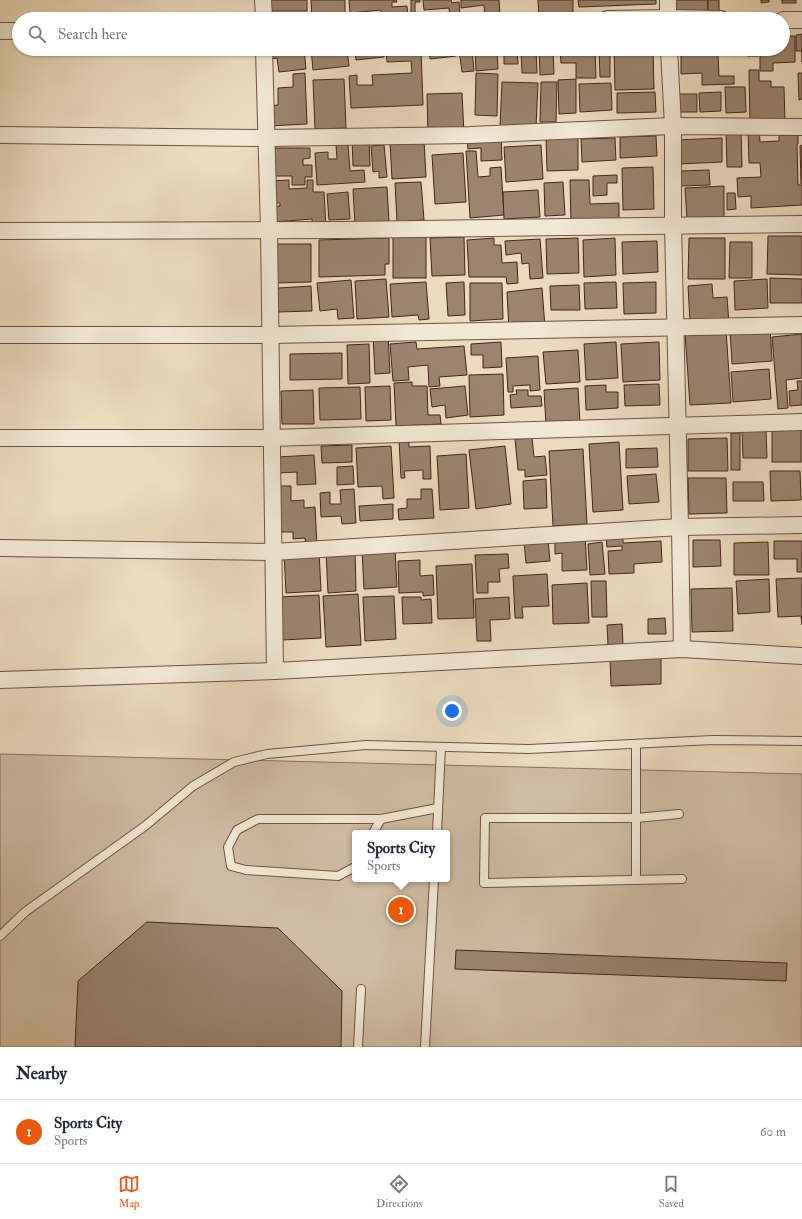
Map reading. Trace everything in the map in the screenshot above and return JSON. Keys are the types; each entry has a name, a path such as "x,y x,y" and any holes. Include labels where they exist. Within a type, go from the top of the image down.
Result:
{"street":[{"path":"263,0 264,12"},
{"path":"668,0 668,12"},
{"path":"790,20 802,20"},
{"path":"0,31 12,31"},
{"path":"264,56 269,231 275,671"},
{"path":"670,56 673,126 673,225 682,650"},
{"path":"0,135 266,138 471,135 673,126 802,127"},
{"path":"0,231 269,231 802,224"},
{"path":"0,335 270,335 802,325"},
{"path":"0,438 271,438 802,422"},
{"path":"0,548 273,552 680,526 802,526"},
{"path":"0,680 275,671 682,650 802,656"}],"lane":[{"path":"0,936 25,912 145,826 193,786 234,762 267,754 366,745 529,749 713,740 802,740"},
{"path":"636,744 636,880"},
{"path":"437,830 441,747"},
{"path":"352,869 338,876 246,870 231,866 228,847 237,830 258,819 381,819 438,808"},
{"path":"679,814 636,818 485,818 484,882 682,879"},
{"path":"376,830 381,819"},
{"path":"425,1047 434,882"},
{"path":"358,1047 361,989"}],"shaded area":[{"path":"0,754 802,774 802,1047 0,1047"}],"building":[{"path":"269,0 307,0 307,11 269,11"},
{"path":"311,0 345,0 345,12 312,12"},
{"path":"349,0 396,0 397,2 392,2 392,7 407,6 408,12 381,12 381,10 350,12"},
{"path":"411,0 420,0 420,2 415,2 415,12 411,12"},
{"path":"423,0 451,0 452,3 459,2 460,12 449,12 449,8 424,10"},
{"path":"461,0 499,0 500,12 485,12 484,5 461,8"},
{"path":"538,0 573,0 573,12 539,12"},
{"path":"578,0 656,0 656,4 579,7"},
{"path":"676,0 708,0 708,12 676,12"},
{"path":"708,0 719,0 719,12 708,12"},
{"path":"761,0 769,0 769,2 761,3"},
{"path":"782,0 796,0 796,3 782,3"},
{"path":"802,34 802,51 796,51 796,35"},
{"path":"790,36 795,36 795,62 773,63 773,71 760,71 760,56 790,56"},
{"path":"270,56 305,56 306,69 279,72 277,58 270,59"},
{"path":"312,56 348,56 349,66 313,70"},
{"path":"356,56 384,56 384,57 356,60"},
{"path":"387,56 421,56 423,105 351,108 349,76 357,75 357,85 373,85 372,75 412,73 411,61 387,62"},
{"path":"430,56 456,56 430,59"},
{"path":"460,56 473,56 474,71 462,72"},
{"path":"475,56 497,56 498,69 476,71"},
{"path":"504,56 517,56 518,64 504,64"},
{"path":"521,56 536,56 537,73 522,73"},
{"path":"539,56 553,56 554,74 540,75"},
{"path":"560,56 595,56 596,78 576,78 576,63 561,63"},
{"path":"599,56 610,56 610,77 600,77"},
{"path":"614,56 653,56 654,89 615,90"},
{"path":"681,56 718,56 719,76 734,76 734,84 702,85 702,73 681,74"},
{"path":"749,70 759,70 759,81 771,81 771,87 784,87 785,122 750,123"},
{"path":"305,73 307,124 268,126 267,106 278,105 278,88 293,87 293,74"},
{"path":"476,73 498,74 497,116 475,115"},
{"path":"798,73 802,73 802,99 799,100"},
{"path":"344,79 346,128 315,129 313,80"},
{"path":"576,79 576,113 559,114 558,80"},
{"path":"502,82 538,83 536,127 500,126"},
{"path":"541,82 557,82 556,122 540,122"},
{"path":"611,83 612,110 580,112 579,84"},
{"path":"725,87 745,87 746,112 726,113"},
{"path":"655,92 656,112 617,113 617,93"},
{"path":"721,92 721,111 700,112 699,93"},
{"path":"462,93 464,134 428,136 427,94"},
{"path":"679,94 697,94 697,112 680,112"},
{"path":"748,128 759,128 760,142 779,141 779,135 798,135 798,185 802,185 802,205 751,208 751,196 738,197 737,178 761,177 760,163 749,163"},
{"path":"741,131 742,167 727,167 726,132"},
{"path":"501,135 502,160 481,161 481,148 468,149 467,137"},
{"path":"656,136 657,156 620,158 620,137"},
{"path":"578,137 578,170 547,171 546,138"},
{"path":"369,138 370,166 353,166 352,139"},
{"path":"615,138 616,160 582,162 581,139"},
{"path":"722,138 722,162 679,164 678,140"},
{"path":"424,140 426,177 392,179 390,142"},
{"path":"348,144 350,171 364,170 365,182 317,185 315,153 328,152 328,159 337,159 336,145"},
{"path":"384,145 387,177 379,178 379,171 373,172 371,146"},
{"path":"541,145 543,179 506,182 504,147"},
{"path":"802,145 802,184 801,184 800,146"},
{"path":"273,148 310,148 310,158 303,159 303,165 312,165 312,177 305,177 305,185 292,185 292,176 274,176"},
{"path":"466,151 476,151 478,177 490,176 490,168 501,167 504,215 470,218"},
{"path":"463,153 466,202 435,204 432,155"},
{"path":"653,167 654,209 623,210 622,168"},
{"path":"709,170 710,185 681,186 681,171"},
{"path":"617,175 617,183 607,183 607,195 593,196 593,176"},
{"path":"289,180 289,189 307,188 307,180 313,180 313,192 324,192 326,228 313,228 312,219 273,222 272,206 280,206 280,203 271,203 270,181"},
{"path":"570,180 589,180 590,204 619,203 619,222 571,224"},
{"path":"421,182 424,220 397,222 395,183"},
{"path":"563,182 565,215 545,216 544,183"},
{"path":"724,186 724,218 687,219 685,188"},
{"path":"387,187 389,222 355,225 353,189"},
{"path":"538,190 540,217 504,219 503,192"},
{"path":"348,192 350,219 329,220 327,194"},
{"path":"727,193 735,193 736,209 727,210"},
{"path":"768,236 802,236 802,275 767,274"},
{"path":"393,237 426,237 426,278 393,278"},
{"path":"464,237 465,275 432,276 430,238"},
{"path":"389,238 389,264 385,264 385,275 319,277 319,240"},
{"path":"494,238 494,245 501,245 502,263 517,262 518,283 507,284 506,277 469,277 467,240"},
{"path":"578,238 579,273 547,274 546,239"},
{"path":"615,238 616,275 584,277 583,240"},
{"path":"689,238 725,238 725,279 688,279"},
{"path":"540,239 543,278 530,279 529,263 522,264 521,253 506,255 505,241"},
{"path":"657,241 658,272 623,274 622,242"},
{"path":"730,242 752,242 752,278 729,278"},
{"path":"275,244 311,244 311,282 275,283"},
{"path":"770,278 802,279 802,303 770,303"},
{"path":"386,279 389,317 357,319 355,281"},
{"path":"767,279 768,308 735,310 734,281"},
{"path":"351,280 354,318 338,319 337,309 320,311 317,283"},
{"path":"426,282 429,319 419,320 418,315 392,317 390,284"},
{"path":"464,282 465,315 448,316 446,283"},
{"path":"616,282 617,308 585,309 584,283"},
{"path":"656,282 656,313 624,314 623,283"},
{"path":"470,283 502,283 503,319 470,321"},
{"path":"712,284 713,298 727,297 729,324 690,321 688,286"},
{"path":"579,285 580,310 551,310 550,286"},
{"path":"311,286 312,311 278,312 278,288"},
{"path":"542,288 545,327 509,330 507,292"},
{"path":"770,327 772,361 732,364 730,330"},
{"path":"726,330 731,403 690,405 685,333"},
{"path":"388,334 390,373 375,374 373,335"},
{"path":"802,334 802,378 786,380 788,408 778,409 772,337"},
{"path":"416,342 417,349 464,346 467,375 439,377 440,386 429,387 428,365 408,367 409,380 393,381 390,344"},
{"path":"501,342 502,367 483,368 483,355 471,355 471,344"},
{"path":"616,342 618,378 586,380 584,344"},
{"path":"659,342 660,380 623,382 621,344"},
{"path":"369,344 370,383 348,384 347,345"},
{"path":"578,350 580,382 546,384 543,352"},
{"path":"342,353 342,379 290,380 290,354"},
{"path":"538,356 540,390 530,391 530,385 513,386 513,392 508,392 506,358"},
{"path":"769,369 771,399 733,402 731,372"},
{"path":"503,374 504,415 470,417 469,375"},
{"path":"797,381 802,381 802,405 790,406 789,391 798,390"},
{"path":"412,382 412,386 427,386 428,415 440,415 441,424 396,426 394,383"},
{"path":"659,384 660,405 625,406 624,385"},
{"path":"606,385 606,392 618,392 618,408 586,410 585,386"},
{"path":"390,386 391,420 366,421 365,387"},
{"path":"465,386 468,415 446,418 445,405 432,407 430,389"},
{"path":"360,387 361,419 320,420 319,388"},
{"path":"578,388 580,423 546,425 544,390"},
{"path":"313,390 314,424 282,424 281,391"},
{"path":"516,390 528,390 528,396 541,396 542,406 511,408 510,395 517,394"},
{"path":"772,425 801,425 801,462 772,462"},
{"path":"766,430 767,458 743,458 742,431"},
{"path":"731,433 740,433 740,470 731,470"},
{"path":"532,438 534,457 545,456 547,475 525,477 525,470 518,470 515,439"},
{"path":"727,438 728,471 688,471 688,439"},
{"path":"399,440 409,440 409,447 430,446 431,479 423,479 423,470 404,471 405,478 401,478"},
{"path":"619,442 623,510 593,512 589,444"},
{"path":"352,445 352,462 322,463 321,446"},
{"path":"391,446 394,498 383,499 382,486 358,487 356,448"},
{"path":"505,446 511,504 476,509 469,450"},
{"path":"657,448 658,467 626,468 626,449"},
{"path":"583,449 587,524 553,526 549,451"},
{"path":"466,454 469,508 440,510 437,456"},
{"path":"314,455 316,484 297,485 297,472 277,473 277,457"},
{"path":"353,466 354,484 337,485 337,467"},
{"path":"770,471 800,471 801,500 771,501"},
{"path":"656,474 659,502 629,504 627,476"},
{"path":"688,478 726,478 727,513 689,514"},
{"path":"546,479 547,508 524,509 523,481"},
{"path":"733,482 763,482 764,501 733,501"},
{"path":"278,486 291,486 291,501 304,500 304,508 315,507 317,546 306,546 305,538 293,539 293,532 280,532"},
{"path":"354,489 356,523 342,524 341,516 321,517 320,493 330,492 330,504 341,504 340,490"},
{"path":"421,489 432,489 434,518 399,520 398,509 407,508 407,499 421,499"},
{"path":"393,504 393,519 360,521 359,506"},
{"path":"585,535 587,570 562,571 562,553 555,554 555,537"},
{"path":"623,535 623,543 661,541 662,562 634,564 634,573 609,574 608,551 622,550 622,546 607,547 606,536"},
{"path":"548,540 550,561 526,563 524,542"},
{"path":"693,540 720,540 721,566 693,567"},
{"path":"774,541 802,541 802,572 797,572 797,559 774,559"},
{"path":"602,542 605,574 590,575 588,544"},
{"path":"768,542 769,575 734,575 734,543"},
{"path":"395,549 397,587 364,589 362,551"},
{"path":"355,550 356,591 328,593 326,552"},
{"path":"319,551 321,591 286,593 284,553"},
{"path":"508,554 509,568 499,569 500,582 488,582 488,593 477,593 475,555"},
{"path":"420,560 420,576 433,575 434,595 423,596 423,592 399,593 398,561"},
{"path":"472,564 474,618 438,619 436,566"},
{"path":"547,574 549,606 522,607 523,618 515,618 513,576"},
{"path":"802,578 802,625 801,616 778,617 776,579"},
{"path":"769,579 770,612 738,614 736,581"},
{"path":"591,581 606,581 607,617 592,617"},
{"path":"587,583 589,623 553,624 552,585"},
{"path":"732,588 733,631 692,632 691,589"},
{"path":"358,594 361,645 326,647 323,596"},
{"path":"319,595 321,638 282,640 280,597"},
{"path":"394,596 396,639 365,641 363,597"},
{"path":"402,597 421,597 421,600 431,599 432,623 403,624"},
{"path":"509,597 510,619 490,620 491,641 477,641 475,599"},
{"path":"665,618 666,634 648,634 648,619"},
{"path":"622,624 623,645 608,645 607,625"},
{"path":"661,656 661,684 611,686 610,658"},
{"path":"147,922 278,928 342,991 341,1047 75,1047 78,981"},
{"path":"456,950 787,963 786,981 455,969"}],"place":[{"name":"Sports City","path":"401,910"}]}
